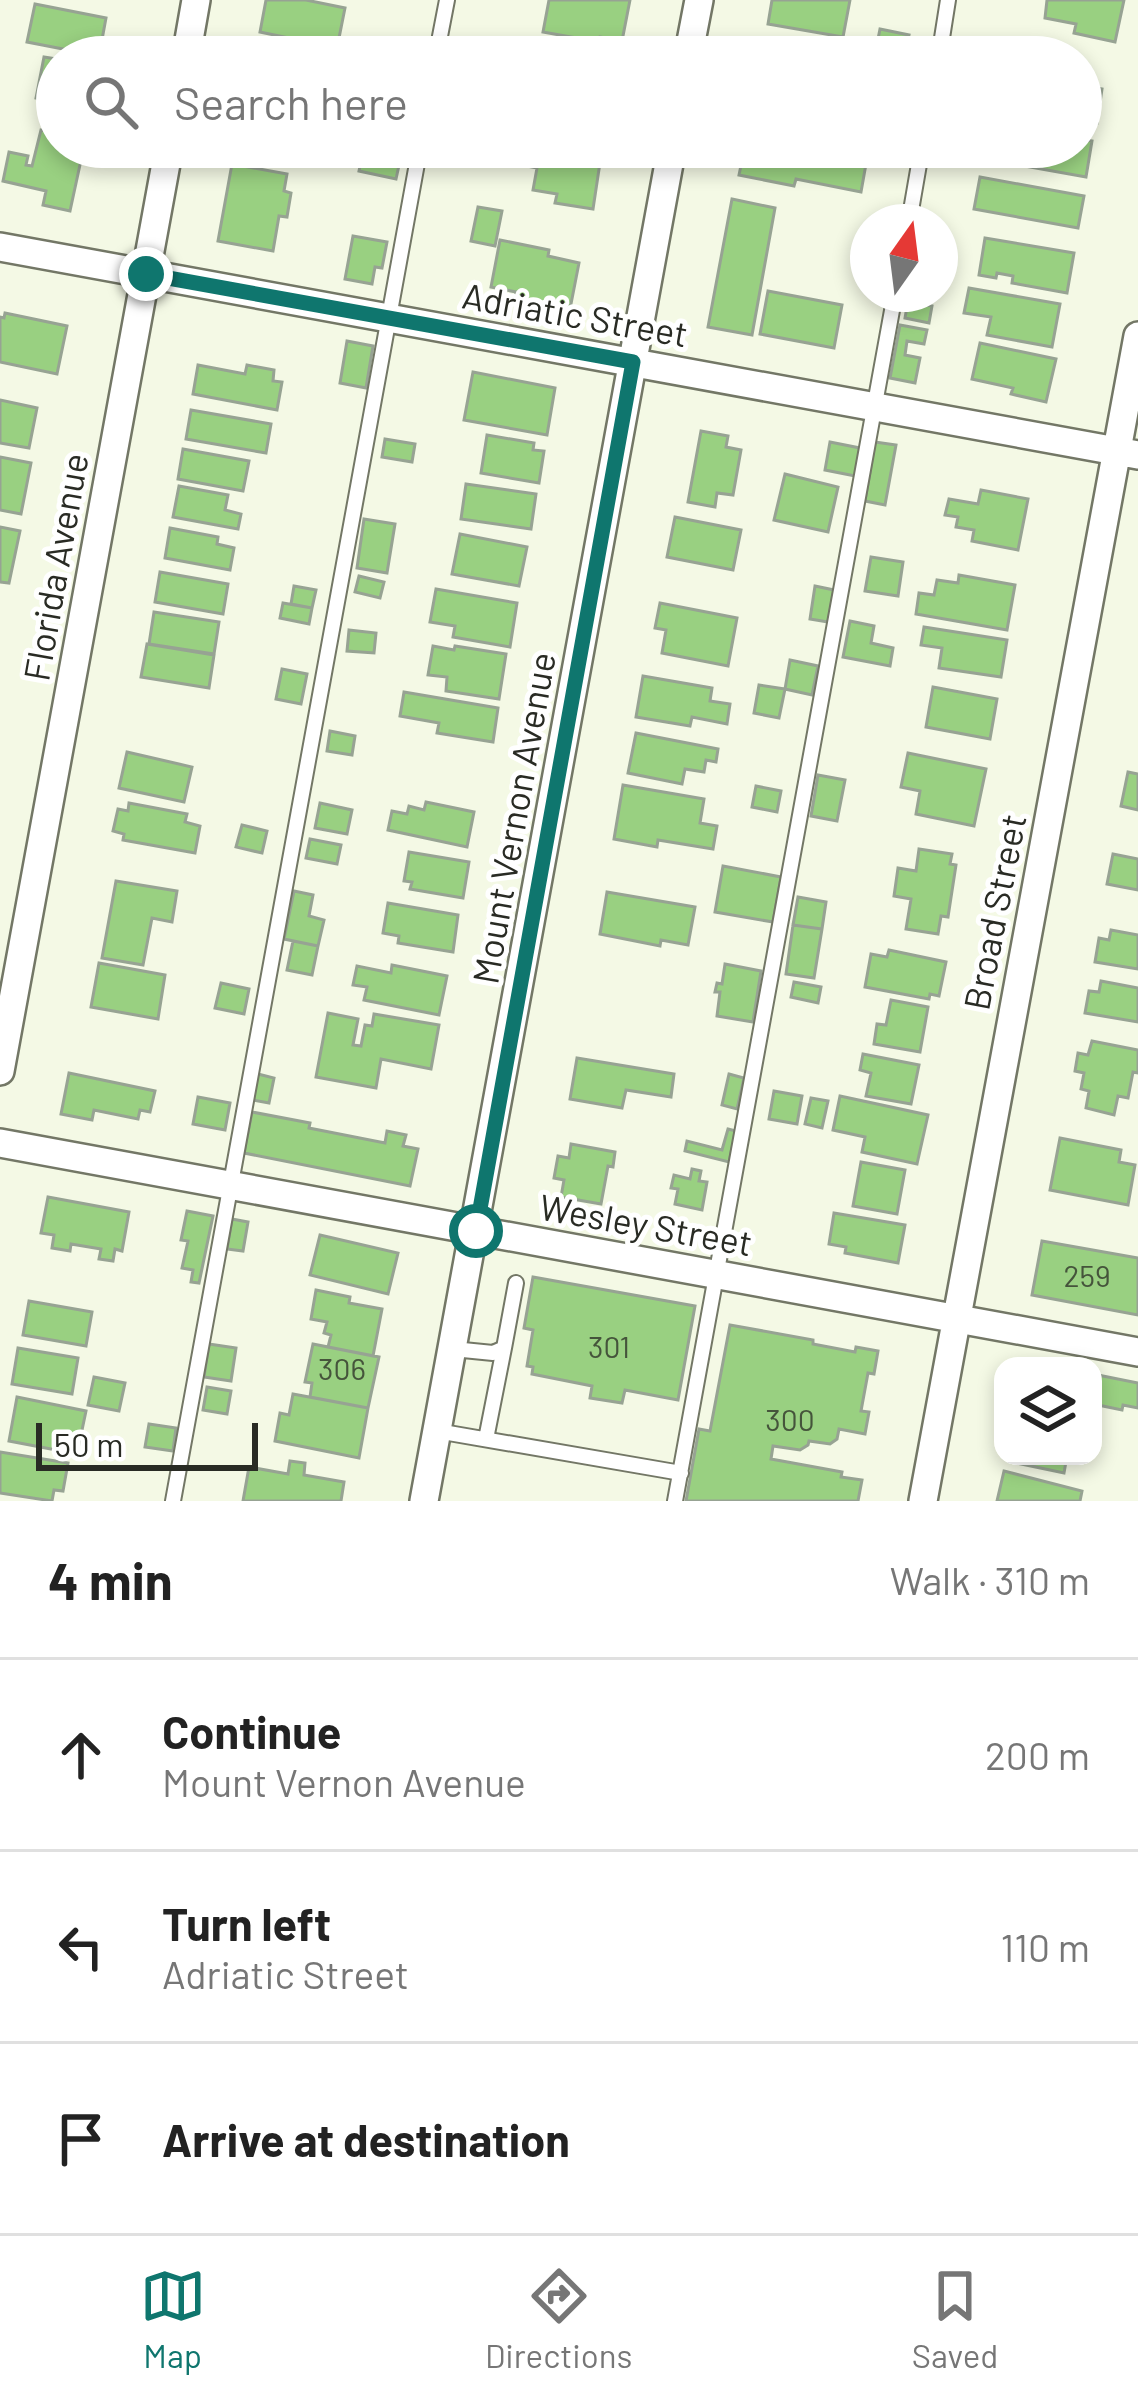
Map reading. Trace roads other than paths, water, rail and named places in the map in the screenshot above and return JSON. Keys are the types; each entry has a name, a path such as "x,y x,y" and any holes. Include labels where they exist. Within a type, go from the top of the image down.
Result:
{"street":[{"path":"190,36 196,0"},
{"path":"692,36 698,0"},
{"name":"Florida Avenue","path":"0,1071 165,168"},
{"name":"Mount Vernon Avenue","path":"424,1501 668,168"},
{"name":"Adriatic Street","path":"0,247 1128,453"},
{"name":"Broad Street","path":"923,1501 1128,453 1138,336"},
{"name":"Wesley Street","path":"0,1143 1138,1352"}],"lane":[{"path":"440,36 447,0"},
{"path":"942,36 948,0"},
{"path":"172,1501 416,168"},
{"path":"912,204 918,168"},
{"path":"675,1501 892,312"},
{"path":"486,1439 516,1283"},
{"path":"453,1349 493,1353 504,1348"},
{"path":"437,1431 681,1473"}]}
